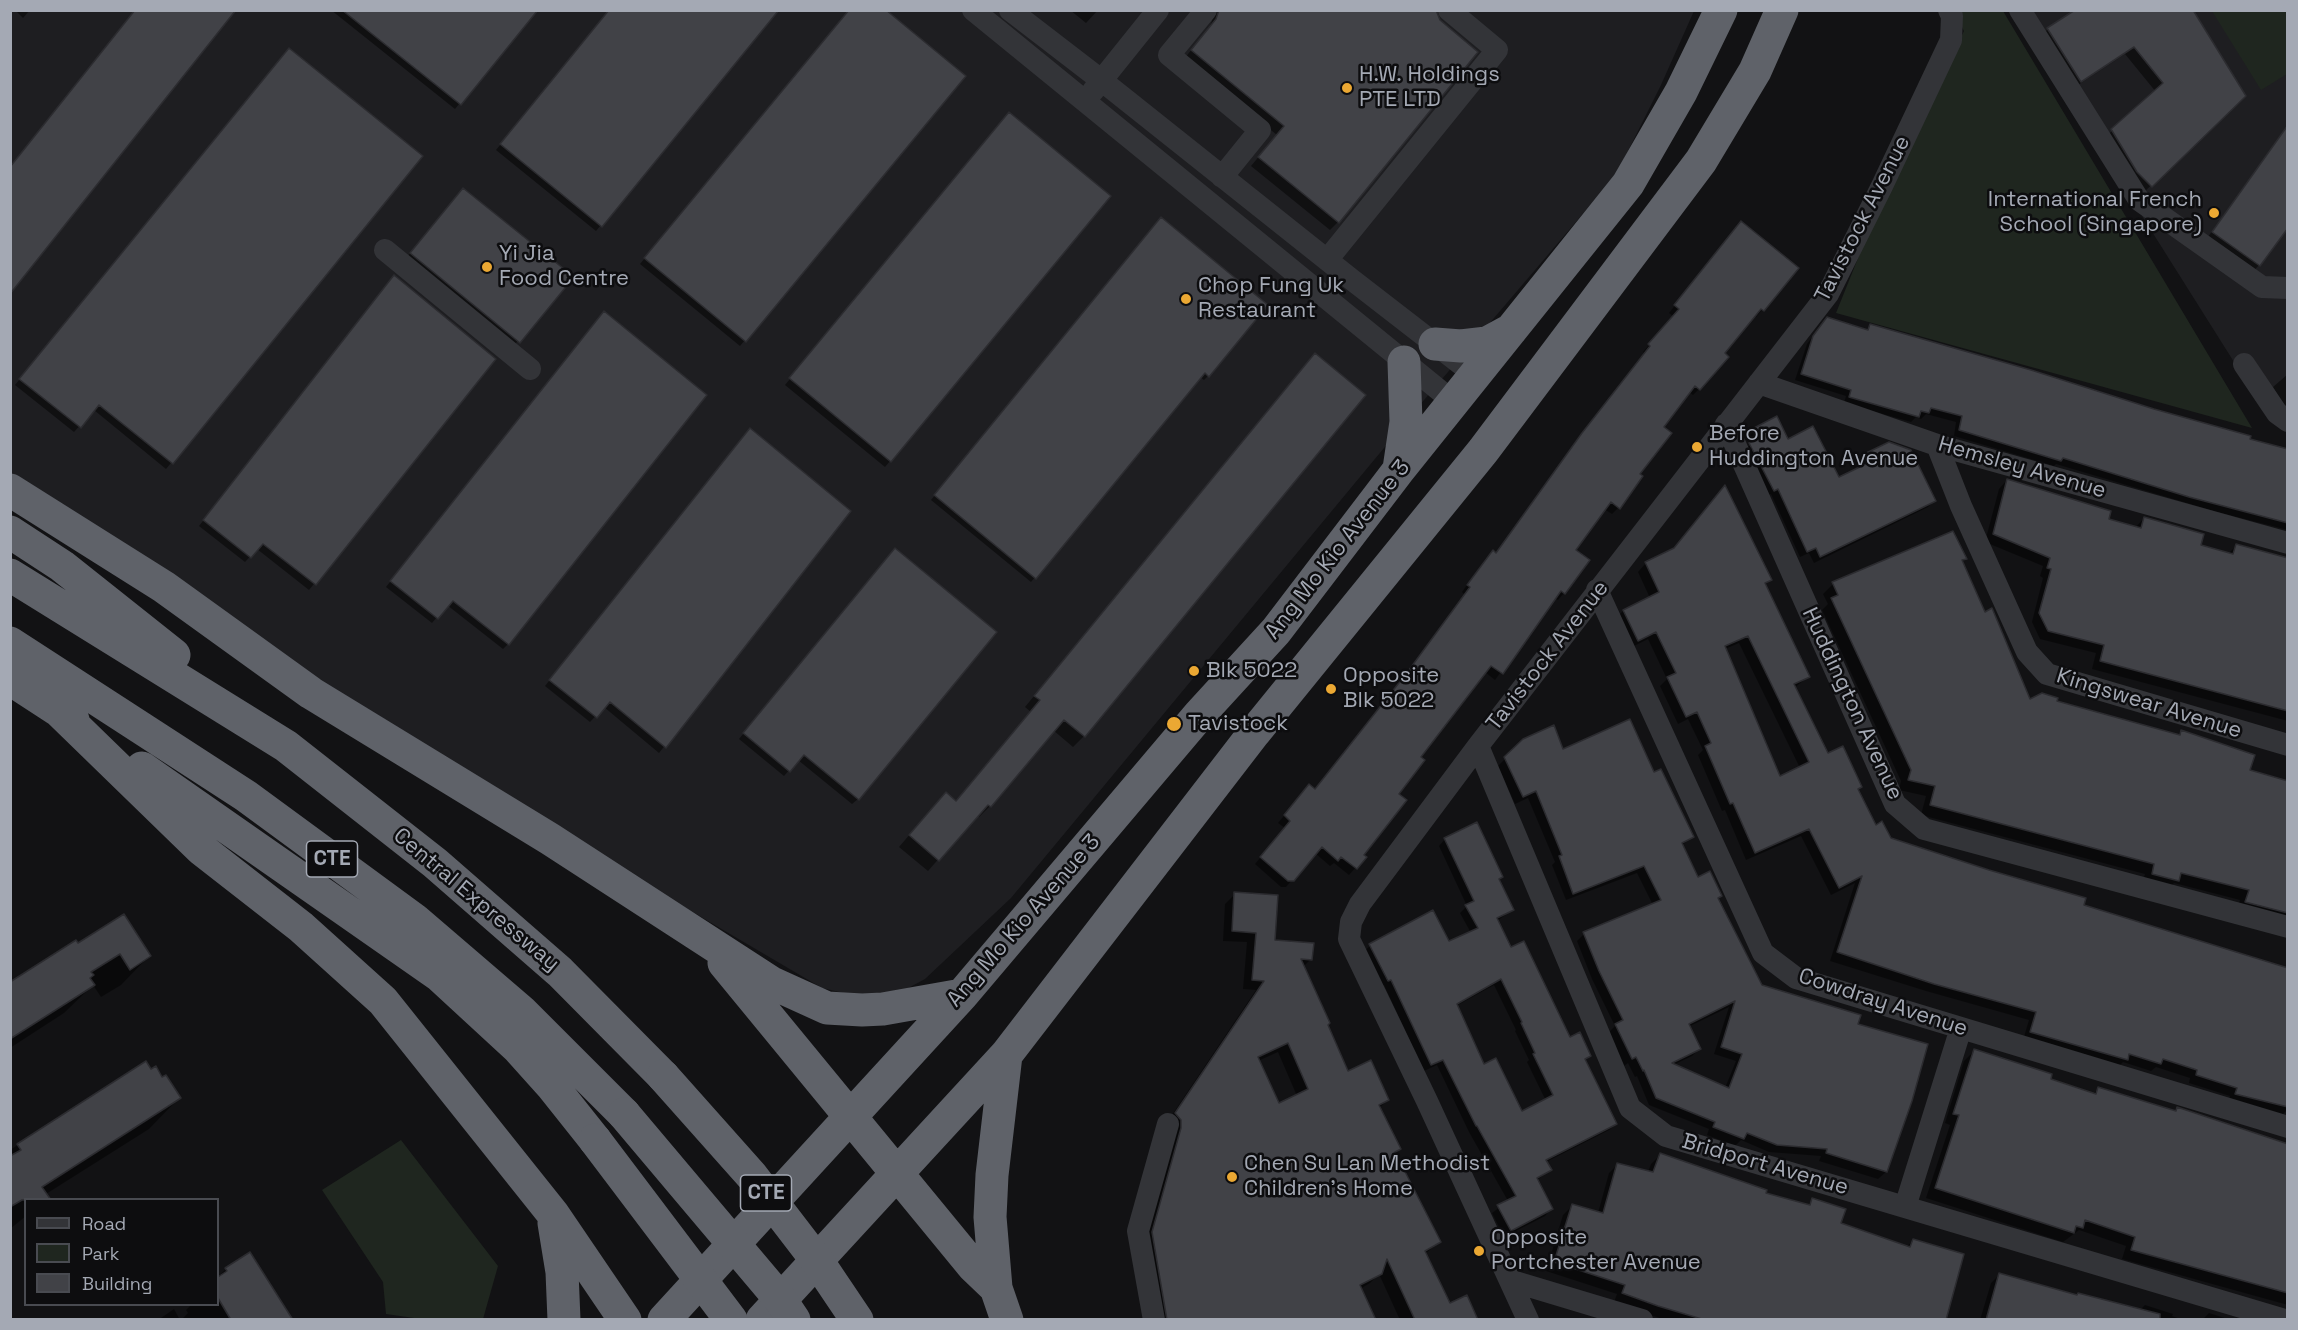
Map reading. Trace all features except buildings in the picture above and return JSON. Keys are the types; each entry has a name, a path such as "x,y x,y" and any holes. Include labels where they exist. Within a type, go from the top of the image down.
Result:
{"highway":[{"name":"Ang Mo Kio Avenue 3","path":"664,1320 962,995 1199,715 1276,631 1398,471 1455,403 1628,184 1697,62 1721,10"},
{"path":"762,1320 1006,1055 1254,734 1483,451 1701,161 1755,71 1782,10"},
{"path":"1646,153 1647,171 1658,185 1669,188 1687,179"},
{"path":"1435,344 1461,346 1486,343 1512,329"},
{"path":"1398,471 1406,423 1404,362"},
{"path":"10,490 164,587 311,693 550,839 772,983 827,1008 883,1009 962,995"},
{"path":"10,532 62,566 286,746"},
{"name":"Central Expressway","path":"10,575 286,746 435,863 552,964 663,1076 752,1176 818,1262 857,1320"},
{"name":"CTE","path":"10,642 246,796 415,920 521,1011 624,1114 780,1299 794,1320"},
{"path":"10,679 56,708 440,976 517,1047 595,1140 731,1320"},
{"path":"56,708 201,849 301,927 383,1001 553,1214 625,1320"},
{"path":"701,936 973,1266 996,1288"},
{"path":"1006,1055 992,1175 990,1217 996,1288 1007,1320"},
{"path":"553,1214 562,1272 564,1320"}],"street":[{"path":"973,10 1455,403"},
{"path":"1010,10 1475,375"},
{"path":"1085,102 1158,10"},
{"path":"1206,10 1169,55 1260,130 1222,177"},
{"path":"1328,260 1497,50 1449,10"},
{"name":"Tavistock Avenue","path":"1528,1320 1512,1281 1349,939 1350,922 1360,904 1478,746 1820,304 1882,186 1951,40 1952,16 1949,10"},
{"path":"2020,10 2139,200 2262,287 2288,288"},
{"path":"1022,51 1037,32"},
{"path":"386,250 530,369"},
{"path":"2244,364 2277,413 2288,421"},
{"name":"Hemsley Avenue","path":"1759,383 1937,445 2288,543"},
{"name":"Huddington Avenue","path":"1726,424 1895,804 1924,830 2288,927"},
{"name":"Kingswear Avenue","path":"1937,445 1961,506 2027,652 2047,674 2288,745"},
{"name":"Cowdray Avenue","path":"1597,590 1763,953 1796,978 2288,1127"},
{"name":"Bridport Avenue","path":"1478,746 1630,1108 1666,1136 2285,1320"},
{"path":"1905,1207 1961,1028"},
{"path":"1154,1320 1138,1231 1168,1124"},
{"path":"1512,1281 1642,1320"}],"shaded area":[{"path":"10,11 1694,11 1661,85 1616,175 1413,413 1011,898 925,979 886,1000 865,998 822,988 313,689 11,478"},
{"name":"International French School (Singapore)","path":"2013,11 2287,11 2287,422 2268,416"}],"green space":[{"path":"1953,11 2003,11 2252,428 1836,313 1873,221 1964,31"},
{"path":"2212,11 2287,11 2287,74 2261,90"},
{"path":"401,1140 498,1266 483,1319 428,1320 386,1314 383,1282 322,1190"}],"place":[{"name":"H.W. Holdings PTE LTD","path":"1347,88"},
{"name":"International French School (Singapore)","path":"2214,213"},
{"name":"Yi Jia Food Centre","path":"487,267"},
{"name":"Chop Fung Uk Restaurant","path":"1186,299"},
{"name":"Before Huddington Avenue","path":"1697,447"},
{"name":"Blk 5022","path":"1194,671"},
{"name":"Opposite Blk 5022","path":"1331,689"},
{"name":"Tavistock","path":"1174,724"},
{"name":"Chen Su Lan Methodist Children's Home","path":"1232,1177"},
{"name":"Opposite Portchester Avenue","path":"1479,1251"}]}
